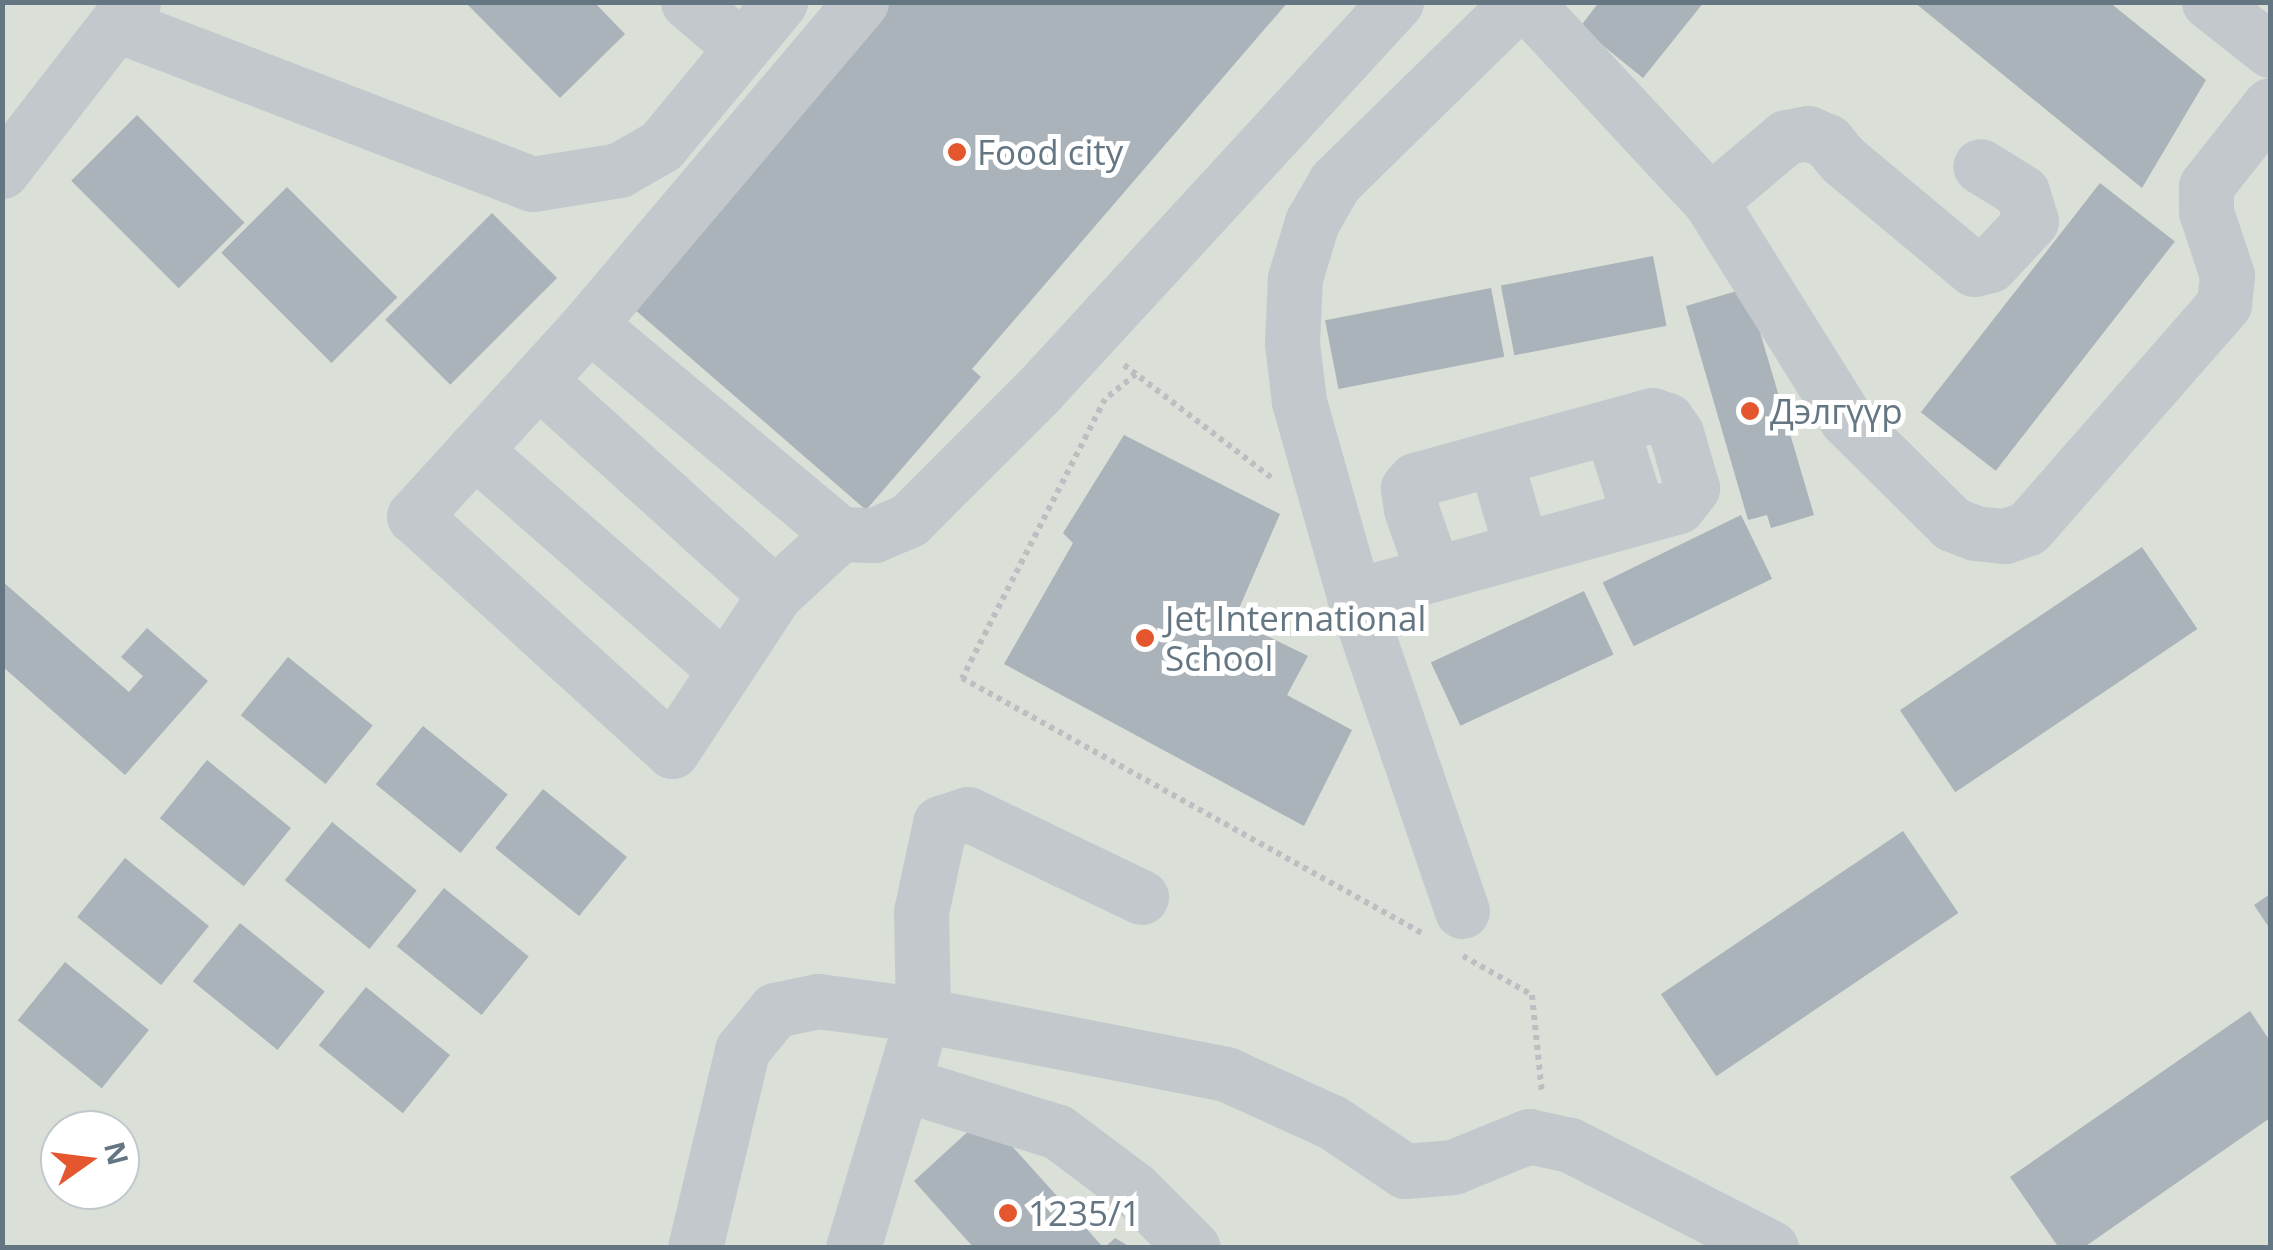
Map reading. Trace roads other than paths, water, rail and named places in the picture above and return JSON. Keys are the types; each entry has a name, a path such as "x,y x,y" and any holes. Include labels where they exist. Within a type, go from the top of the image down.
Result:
{"street":[{"path":"688,2 742,48"},
{"path":"2,171 126,14 533,184 619,170 661,146 780,2"},
{"path":"840,534 776,594 672,751 414,516 589,324 861,2"},
{"path":"589,324 840,534 874,535 909,520 1040,390 1396,2"},
{"path":"1445,931 1299,401 1292,342 1294,278 1312,222 1336,182 1522,2 1710,201 1847,420 1952,524 1975,533 2005,536 2028,528 2224,304 2227,275 2206,212 2206,186 2270,105"},
{"path":"2208,2 2270,50"},
{"path":"1710,201 1786,137 1808,134 1827,141 1843,160 1974,270 1990,265 2032,221 2022,192 1980,166"},
{"path":"538,380 776,594"},
{"path":"1354,596 1678,506 1692,488 1676,433 1667,420 1652,415 1416,480 1408,488 1433,572"},
{"path":"474,450 724,669"},
{"path":"1495,458 1521,548"},
{"path":"854,1248 923,1015 921,912 940,823 968,814 1141,897"},
{"path":"695,1248 742,1050 775,1010 818,1001 923,1015 1226,1074 1332,1122 1405,1171 1453,1167 1529,1136 1570,1145 1771,1248"},
{"path":"904,1084 1058,1132 1134,1189 1192,1248"}],"place":[{"name":"Food city","path":"957,152"},
{"name":"Дэлгүүр","path":"1750,411"},
{"name":"Jet International School","path":"1145,638"},
{"name":"1235/1","path":"1008,1213"}]}
